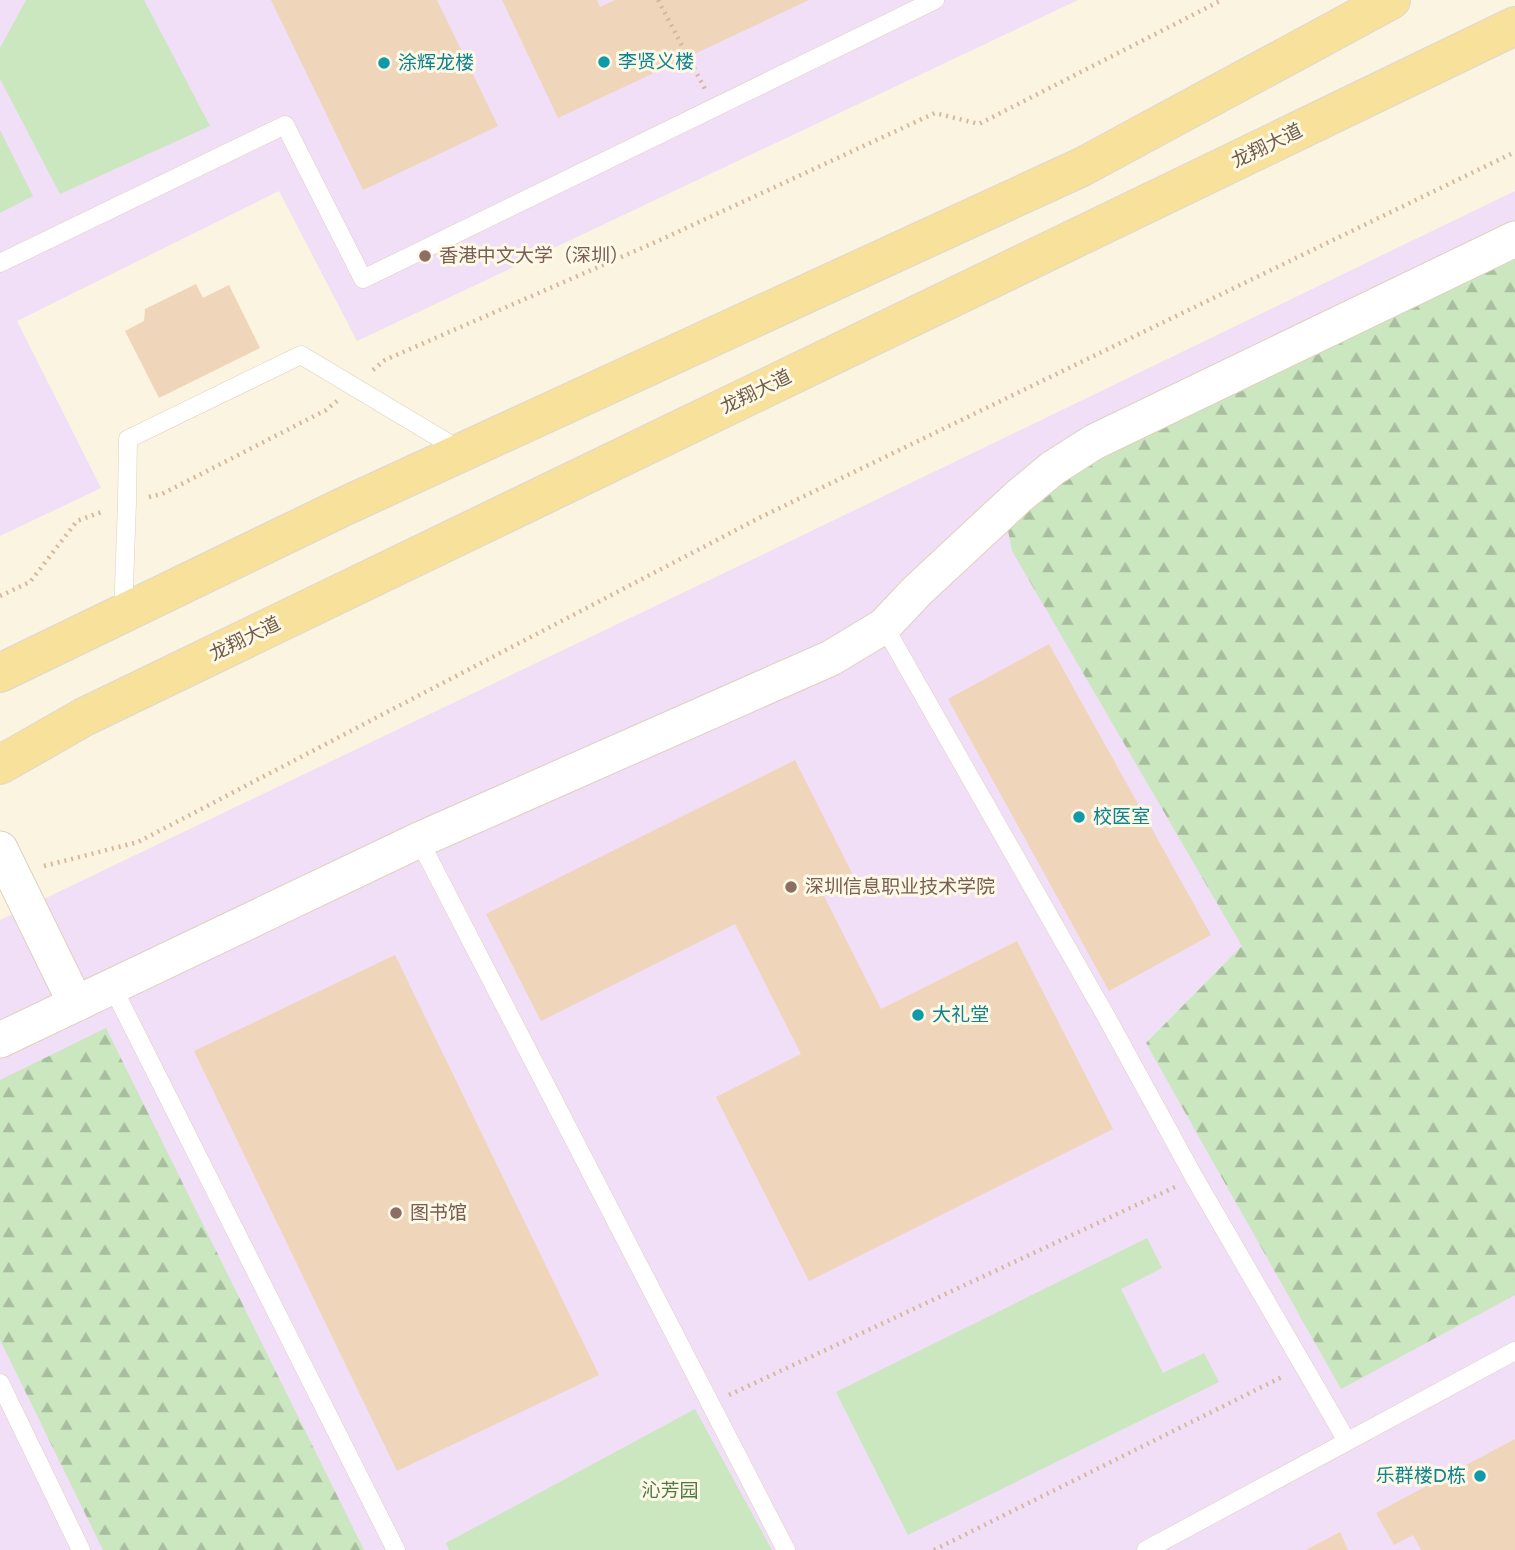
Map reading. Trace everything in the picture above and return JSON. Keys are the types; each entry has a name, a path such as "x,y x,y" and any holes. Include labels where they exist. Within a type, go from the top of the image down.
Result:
{"main road":[{"path":"0,673 345,506 1082,167 1391,0"},
{"name":"龙翔大道","path":"0,765 84,717 1515,26"}],"street":[{"path":"0,1040 419,840 831,658 884,626 917,591 1018,497 1053,468 1094,442 1515,239"},
{"path":"6,861 76,1004"}],"lane":[{"path":"0,263 285,125 363,279 935,0"},
{"path":"122,615 128,439 301,355 463,452"},
{"path":"884,626 1107,1018 1194,1177 1347,1441"},
{"path":"419,840 786,1550"},
{"path":"112,986 396,1550"},
{"path":"1146,1550 1515,1352"},
{"path":"0,1383 81,1550"}],"path":[{"path":"658,0 715,107"},
{"path":"0,596 30,582 77,521 127,502 162,494 326,410 385,360 658,241 936,113 979,124 1223,0"},
{"path":"6,861 138,842 759,518 1515,152"},
{"path":"711,1404 1194,1177"},
{"path":"934,1550 1304,1366"}],"shaded area":[{"name":"香港中文大学（深圳）","path":"0,0 1078,0 357,341 279,191 17,321 101,488 0,536"},
{"name":"深圳信息职业技术学院","path":"1515,191 1515,1550 0,1550 0,920"}],"green space":[{"path":"26,0 144,0 210,126 60,194 0,79 0,48"},
{"path":"0,130 33,196 0,213"},
{"path":"1515,249 1515,1295 1341,1389 1146,1043 1242,946 1012,551 1006,520 1079,465"},
{"path":"106,1028 364,1550 103,1550 0,1340 0,1080"},
{"path":"1147,1238 1162,1268 1121,1289 1163,1373 1204,1353 1219,1382 908,1535 836,1392"},
{"name":"沁芳园","path":"695,1409 772,1550 449,1550 446,1543"}],"building":[{"name":"涂辉龙楼","path":"271,0 437,0 498,126 363,190"},
{"name":"李贤义楼","path":"502,0 597,0 600,7 615,0 809,0 558,118"},
{"path":"196,284 203,298 229,285 260,348 159,398 125,331 144,321 145,309"},
{"name":"校医室","path":"1049,644 1211,935 1109,991 948,699"},
{"name":"大礼堂","path":"795,760 852,873 820,888 881,1009 1017,941 1113,1129 809,1281 716,1097 801,1054 735,924 541,1021 486,914"},
{"name":"图书馆","path":"395,955 599,1375 397,1471 194,1051"},
{"name":"乐群楼D栋","path":"1515,1439 1515,1550 1421,1550 1413,1535 1394,1545 1376,1513"},
{"path":"1340,1532 1348,1550 1306,1550"}],"place":[{"name":"李贤义楼","path":"604,62"},
{"name":"涂辉龙楼","path":"384,63"},
{"name":"香港中文大学（深圳）","path":"425,256"},
{"name":"校医室","path":"1079,817"},
{"name":"深圳信息职业技术学院","path":"791,887"},
{"name":"大礼堂","path":"918,1015"},
{"name":"图书馆","path":"396,1213"},
{"name":"乐群楼D栋","path":"1480,1476"}]}
